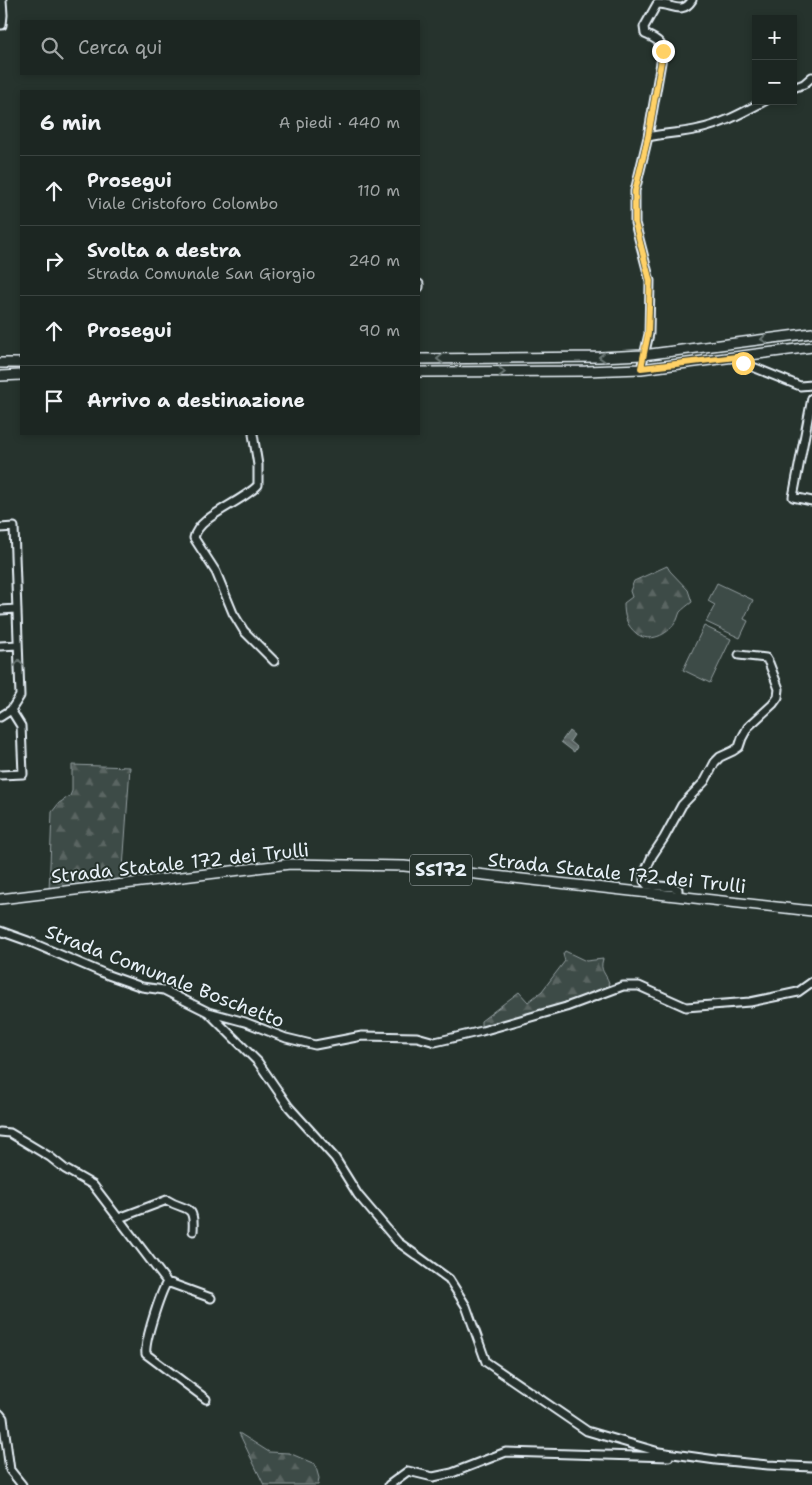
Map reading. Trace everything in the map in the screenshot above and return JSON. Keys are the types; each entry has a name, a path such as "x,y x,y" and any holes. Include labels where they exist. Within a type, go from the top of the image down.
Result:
{"main road":[{"path":"420,359 643,355 812,333"},
{"path":"420,372 586,371 641,368 812,347"},
{"path":"0,363 20,363"},
{"path":"0,376 20,375"},
{"name":"Strada Statale 172 dei Trulli","path":"0,899 290,864 404,866 812,911"}],"street":[{"path":"0,25 2,25 4,15 2,0"},
{"path":"641,368 648,334 650,281 635,223 635,191 648,137 663,51 657,40 645,34 644,28 657,4 683,8 688,6 692,0"},
{"path":"797,87 804,84 812,77"},
{"path":"648,137 701,129 730,119 757,105"},
{"path":"736,357 743,363 800,386 812,385"},
{"path":"812,398 793,497 812,501"},
{"path":"253,435 258,465 258,485 243,498 213,515 195,532 194,538 216,572 244,631 274,661"},
{"path":"0,528 14,527 20,696 11,710 0,717"},
{"path":"0,610 17,609"},
{"path":"0,646 18,645"},
{"path":"678,896 678,889 647,885 644,880 644,874 652,856 682,805 705,781 715,762 720,756 739,747 748,728 778,697 779,689 770,663 766,658 739,655"},
{"path":"0,774 23,774 21,726 11,710"},
{"name":"Strada Comunale Boschetto","path":"0,931 125,981 142,987 164,990 208,1012 245,1022 286,1038 315,1044 362,1036 417,1037 435,1042 482,1031 566,1006 623,986 640,986 686,1007 750,1002 798,992 812,982"},
{"path":"208,1012 258,1062 289,1108 335,1158 358,1195 398,1242 449,1280 466,1306 486,1362 587,1431 659,1452 768,1465 812,1467"},
{"path":"0,1132 10,1134 93,1185 167,1282 210,1298"},
{"path":"120,1218 167,1200 192,1213 194,1218 193,1231"},
{"path":"167,1282 150,1331 145,1349 146,1354 206,1399"},
{"path":"0,1414 3,1418 10,1470 22,1485"},
{"path":"389,1485 408,1471 433,1477 452,1473 506,1452 702,1458"}],"green space":[{"path":"667,566 688,590 692,602 680,612 676,622 668,631 653,638 642,637 633,631 628,624 624,603 632,597 630,591 634,581"},
{"path":"717,583 753,600 744,619 748,621 740,638 706,622 715,605 708,601"},
{"path":"704,626 731,639 710,683 683,670"},
{"path":"72,765 130,767 122,883 49,891 52,812 59,803 70,796 72,791"},
{"path":"565,951 586,961 603,959 602,969 609,983 607,988 481,1029 481,1021 519,992 528,1002 542,991 565,961 563,954"},
{"path":"239,1433 269,1452 289,1453 315,1464 319,1478 318,1485 264,1485"}],"water":[{"path":"569,731 574,735 570,741 577,747 574,752 561,742"}],"route":[{"path":"663,51 648,137 635,191 635,223 650,281 648,334 641,368 736,357 743,363"}]}
